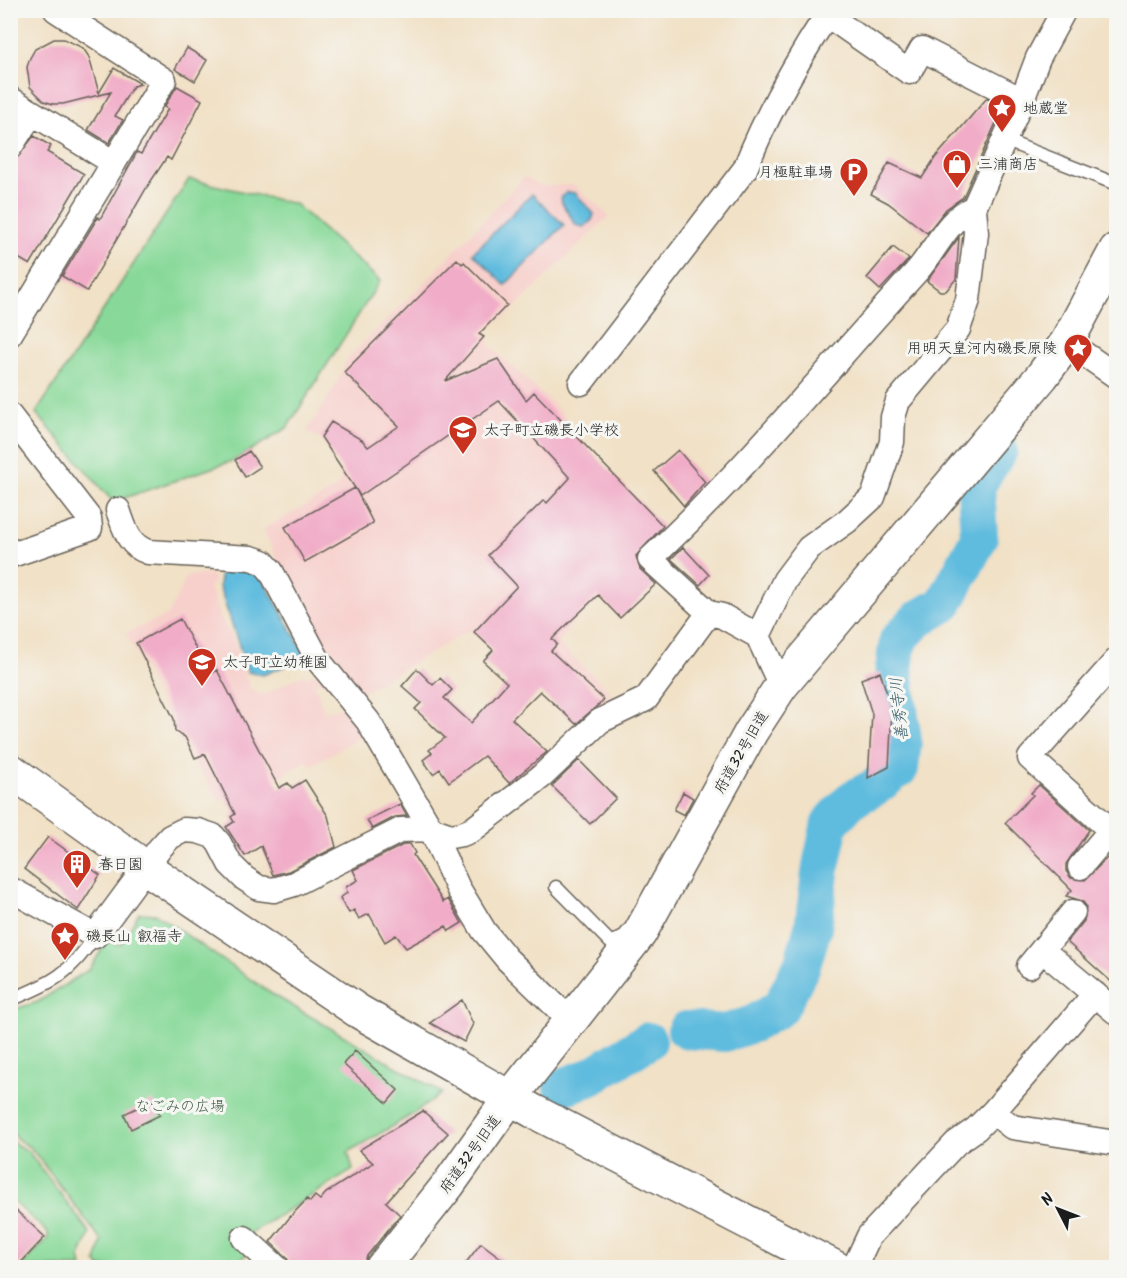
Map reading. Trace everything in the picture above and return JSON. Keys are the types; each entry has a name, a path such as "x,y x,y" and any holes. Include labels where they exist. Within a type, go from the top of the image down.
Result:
{"street":[{"path":"10,334 164,80 56,10"},
{"path":"758,636 785,580 809,548 847,521 873,497 892,442 893,417 898,401 958,329 968,300 976,233 974,208 1038,58 1064,10"},
{"path":"581,383 745,169 757,138 792,70 826,15 909,72 922,49 1022,100"},
{"path":"10,99 114,163"},
{"path":"10,147 32,113"},
{"path":"781,686 758,636 722,616 709,613 650,559 779,427 921,266 961,213 974,208"},
{"name":"府道32号旧道","path":"382,1268 448,1185 510,1098 640,933 751,732 781,686 1042,376 1067,342 1116,250"},
{"path":"1067,342 1116,376"},
{"path":"10,550 12,555 90,528 89,518 15,430"},
{"path":"118,510 128,538 136,548 148,552 251,558 263,562 271,571 290,596 318,660 368,721 431,829 458,888 484,931 507,959 572,1022"},
{"path":"10,890 95,936 145,867 170,837 184,830 198,831 213,836 230,864 244,878 259,888 284,889 401,830 431,829 451,836 472,830 542,776 600,721 646,699 709,613"},
{"path":"1080,867 1114,832 1030,758 1116,661"},
{"path":"10,770 145,867 358,1011 510,1098 758,1230 836,1268"},
{"path":"1073,912 1035,958 1095,994 1116,1012"},
{"path":"854,1268 868,1236 956,1143 976,1129 993,1112 1095,994"},
{"path":"993,1112 1012,1127 1115,1144"},
{"path":"244,1238 277,1268"}],"lane":[{"path":"1004,140 1116,184"},
{"path":"556,887 610,942 640,933"},
{"path":"10,1000 42,987 69,970 95,936"}],"shaded area":[{"name":"太子町立磯長小学校","path":"524,177 541,186 574,185 609,216 509,313 487,329 489,345 568,420 564,424 635,496 628,503 666,540 573,623 558,643 612,693 580,727 470,630 354,697 334,670 294,590 290,591 264,529 335,489 341,482 339,467 323,441 307,431 336,384 348,358 434,273"},
{"name":"太子町立幼稚園","path":"212,574 215,582 209,586 221,619 231,634 250,688 259,694 265,694 304,674 306,677 318,672 327,687 318,681 315,684 324,712 344,706 359,727 361,737 310,766 307,760 263,788 220,801 178,738 126,633 168,615 187,576"}],"green space":[{"path":"189,179 295,204 380,281 287,428 235,460 113,502 36,413"},
{"name":"なごみの広場","path":"139,913 156,914 272,994 442,1093 413,1114 348,1152 353,1170 249,1234 256,1244 234,1267 100,1267 96,1262 102,1241 31,1148 17,1139 11,1129 11,1010 38,1002 90,969 108,939 117,945 121,944"},
{"path":"10,1141 28,1151 90,1233 80,1257 82,1267 21,1267 48,1238 48,1233 11,1199"}],"water":[{"path":"568,192 575,193 594,214 592,220 584,227 576,225 562,203 561,197"},
{"path":"532,194 564,225 505,285 473,253"},
{"path":"232,569 259,573 304,652 297,661 263,675 248,672 219,586 221,571"}],"building":[{"path":"54,39 64,39 83,48 89,57 99,93 114,68 141,84 133,86 115,116 123,120 109,143 88,130 111,92 63,104 53,104 44,101 30,87 27,67 30,58 35,49"},
{"path":"187,48 207,60 195,81 175,69"},
{"path":"177,86 202,100 171,160 167,157 147,187 87,291 62,276 98,217 100,219 137,152 141,154 168,109 164,107"},
{"path":"987,98 1003,107 963,197 946,209 927,233 888,203 871,194 889,163 922,178 935,158"},
{"path":"34,136 51,146 47,152 84,174 30,265 10,253 10,166"},
{"path":"959,237 956,279 946,291 940,291 927,281"},
{"path":"893,247 909,259 880,290 867,278"},
{"path":"457,259 462,264 464,262 507,305 479,334 484,337 445,381 498,359 526,400 534,392 663,526 636,556 640,569 656,584 620,618 598,595 552,639 557,644 551,651 604,700 576,724 540,691 512,719 547,752 509,783 484,756 449,782 440,769 433,774 423,760 432,753 429,750 445,738 415,709 421,703 402,686 417,669 433,685 440,678 452,690 444,698 471,723 507,683 483,661 493,650 474,632 517,586 488,555 544,500 547,503 570,478 499,401 360,496 321,437 331,422 362,440 368,447 399,426 344,372"},
{"path":"678,450 705,482 684,506 654,471"},
{"path":"249,451 260,467 245,477 235,460"},
{"path":"355,488 373,523 305,562 285,527"},
{"path":"683,547 709,575 700,585 671,559"},
{"path":"180,619 203,662 205,661 213,673 217,670 279,788 288,783 292,788 305,780 328,816 336,847 289,871 273,875 261,846 245,856 226,827 234,822 231,817 235,814 205,754 195,758 185,737 175,731 174,719 136,643"},
{"path":"880,672 892,709 889,767 868,778 872,714 861,679"},
{"path":"579,760 616,798 590,824 552,786"},
{"path":"1039,785 1089,830 1066,864 1066,871 1071,878 1085,880 1116,849 1116,986 1067,942 1084,921 1086,906 1082,901 1066,896 1072,890 1005,823 1033,795 1031,793"},
{"path":"683,792 693,798 684,815 674,810"},
{"path":"400,804 407,816 395,817 372,829 367,820"},
{"path":"48,837 100,875 78,910 24,869"},
{"path":"405,844 410,844 415,853 413,855 443,902 448,899 462,923 449,931 446,926 406,948 396,935 385,942 369,914 359,919 354,910 349,913 340,898 347,893 346,887 358,880 353,870"},
{"path":"462,1000 473,1024 464,1042 430,1023"},
{"path":"355,1051 398,1090 387,1103 343,1064"},
{"path":"153,1100 160,1115 131,1129 124,1114"},
{"path":"423,1111 448,1133 386,1202 400,1215 367,1256 363,1266 291,1268 287,1258 270,1242 290,1217 307,1199 310,1202 315,1196 320,1200 326,1193 373,1163 359,1150"},
{"path":"10,1205 45,1237 16,1268 10,1268"},
{"path":"481,1243 514,1268 462,1268"}],"waterway":[{"name":"善秀寺川","path":"686,1030 725,1033 753,1024 780,1008 802,965 813,928 821,866 830,823 851,800 875,787 900,768 903,741 894,669 898,640 917,620 944,604 979,538 976,486 999,450"},
{"name":"善秀寺川","path":"562,1087 590,1077 648,1041"}],"place":[{"name":"地蔵堂","path":"1002,134"},
{"name":"三浦商店","path":"957,190"},
{"name":"月極駐車場","path":"854,198"},
{"name":"用明天皇河内磯長原陵","path":"1078,374"},
{"name":"太子町立磯長小学校","path":"463,456"},
{"name":"太子町立幼稚園","path":"202,688"},
{"name":"春日園","path":"77,890"},
{"name":"磯長山 叡福寺","path":"65,962"}]}
